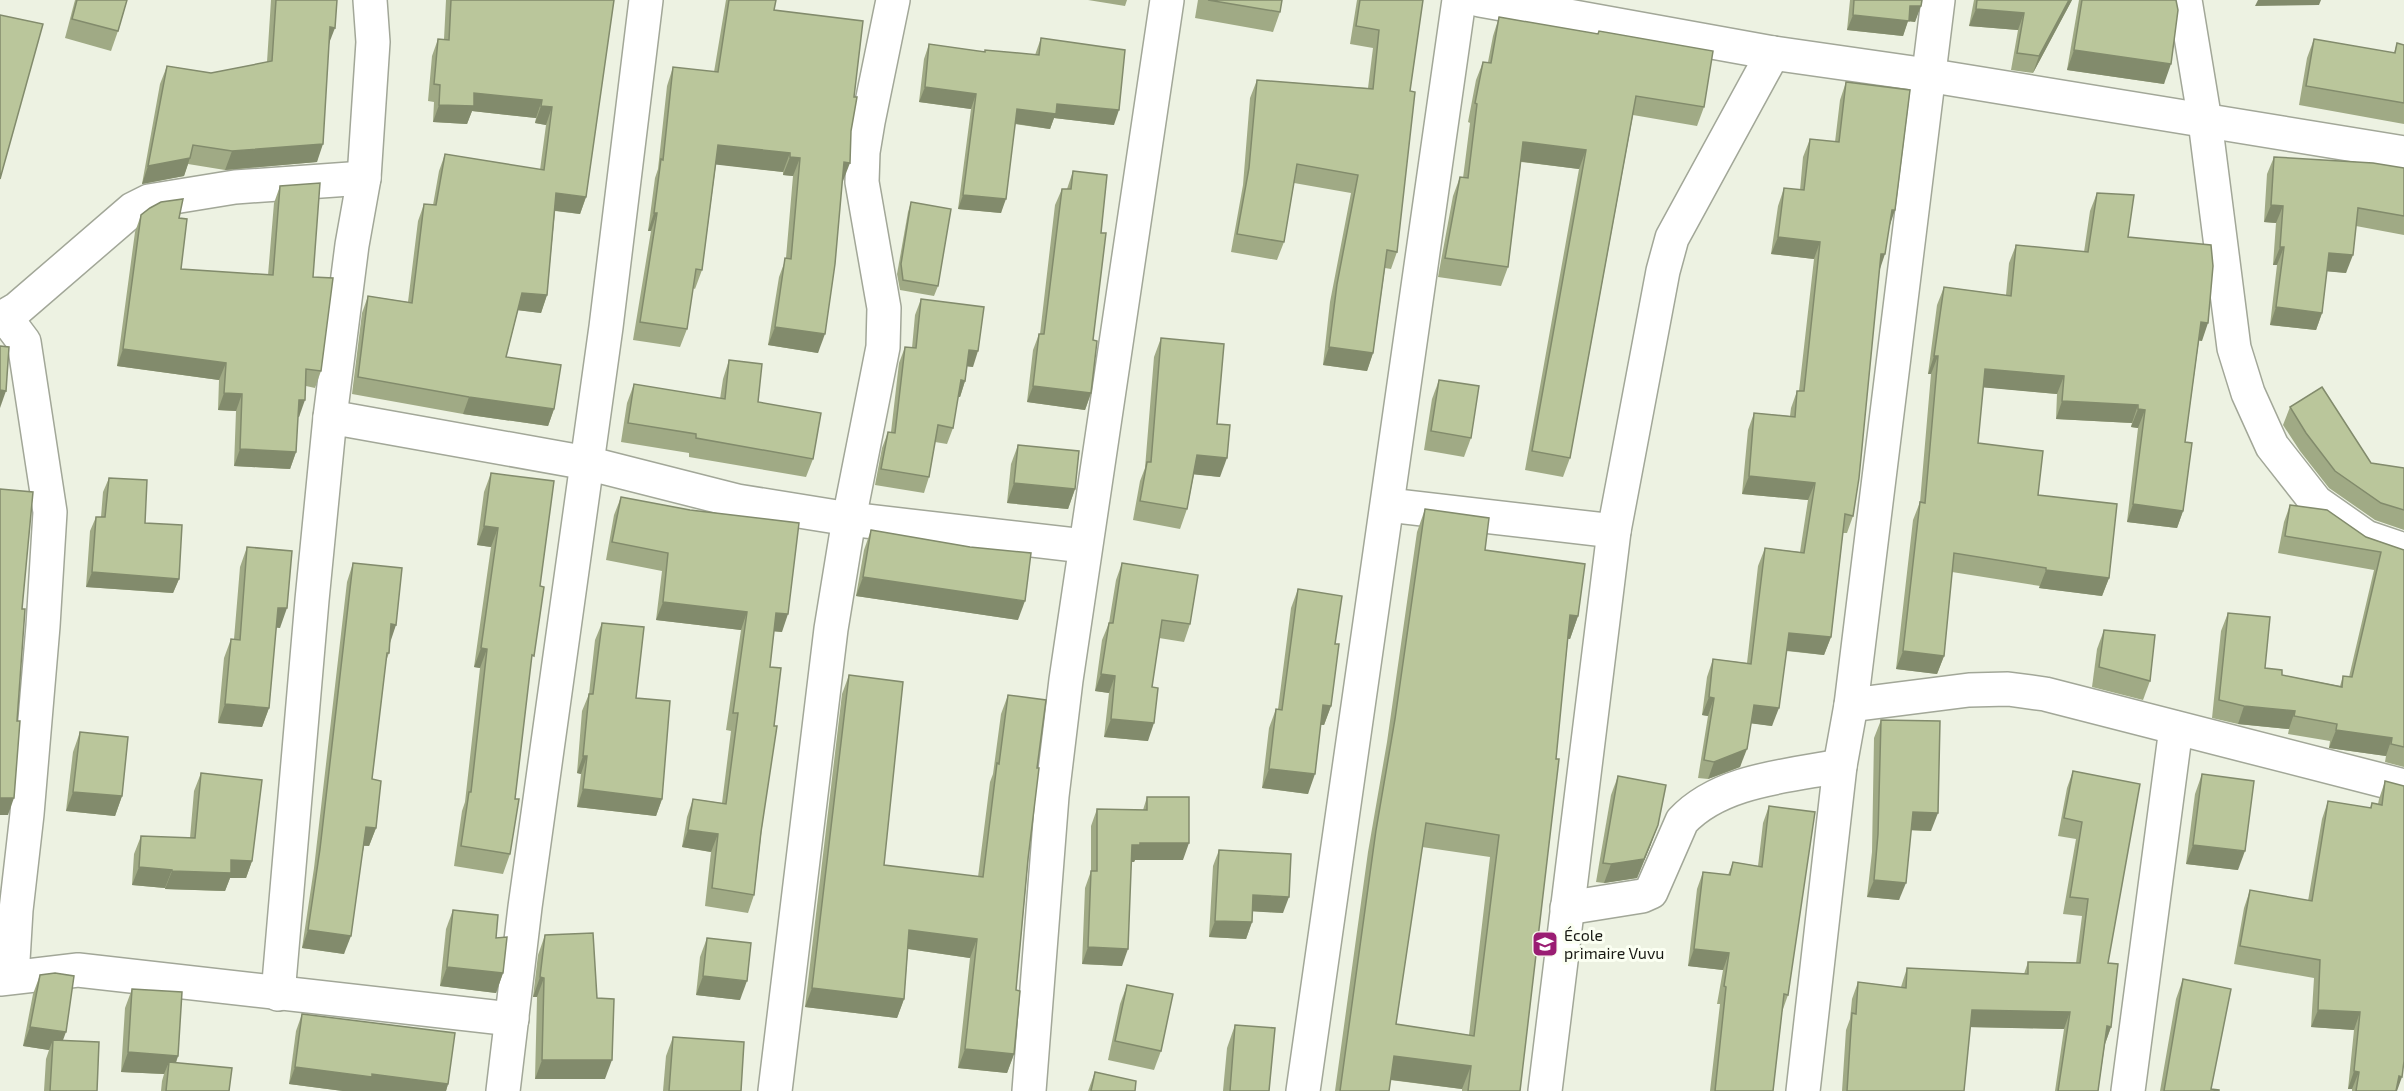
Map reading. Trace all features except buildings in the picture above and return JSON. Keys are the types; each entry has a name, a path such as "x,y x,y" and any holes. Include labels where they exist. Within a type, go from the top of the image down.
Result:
{"street":[{"path":"278,994 330,417 352,245 364,178 374,42 370,0"},
{"path":"503,1091 525,907 606,327 646,0"},
{"path":"775,1091 831,629 849,519 883,347 884,308 862,183 866,132 893,0"},
{"path":"1029,1091 1052,796 1084,546 1167,0"},
{"path":"1303,1091 1459,0"},
{"path":"1480,0 1773,53 1927,75 2404,153"},
{"path":"1803,1091 1840,766 1851,705 1938,0"},
{"path":"2185,0 2205,121 2234,348 2248,393 2272,446 2316,502 2366,537 2404,550"},
{"path":"1545,1091 1614,531 1663,271 1672,238 1773,53"},
{"path":"364,178 235,187 149,201 133,209 17,309 0,318 12,326 24,342 50,512 43,626 15,910 6,978 78,970 512,1019"},
{"path":"330,417 587,463 737,501 849,519 1084,546"},
{"path":"1388,505 1614,531"},
{"path":"1851,705 1969,690 2008,689 2045,694 2404,786"},
{"path":"2128,1091 2176,728"},
{"path":"1567,909 1642,896 1651,892 1683,821 1691,812 1724,793 1745,785 1840,766"}],"place":[{"name":"École primaire Vuvu","path":"1545,944"}]}
